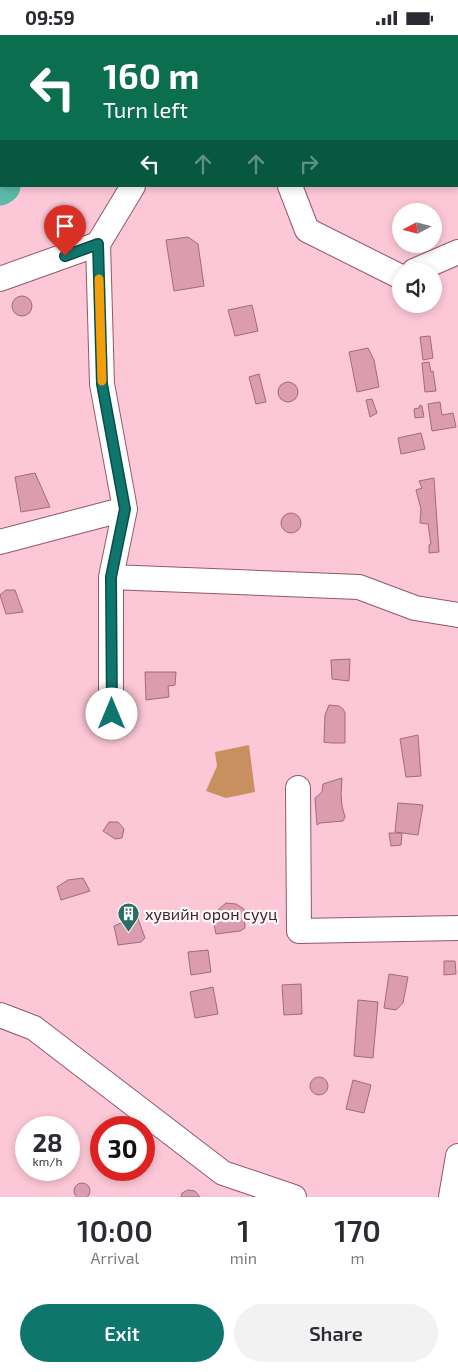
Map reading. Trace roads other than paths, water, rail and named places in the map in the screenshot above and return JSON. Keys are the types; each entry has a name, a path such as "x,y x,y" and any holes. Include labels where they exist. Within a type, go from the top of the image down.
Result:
{"street":[{"path":"112,714 111,577 125,509 102,384 98,244 132,187"},
{"path":"290,187 307,230 392,272"},
{"path":"0,279 98,244"},
{"path":"433,263 458,252"},
{"path":"0,543 125,509"},
{"path":"111,577 359,587 415,608 458,615"},
{"path":"298,787 299,931 458,928"},
{"path":"0,1015 34,1027 223,1173 294,1197"},
{"path":"451,1197 458,1156"}],"place":[{"name":"хувийн орон сууц","path":"129,932"}]}
